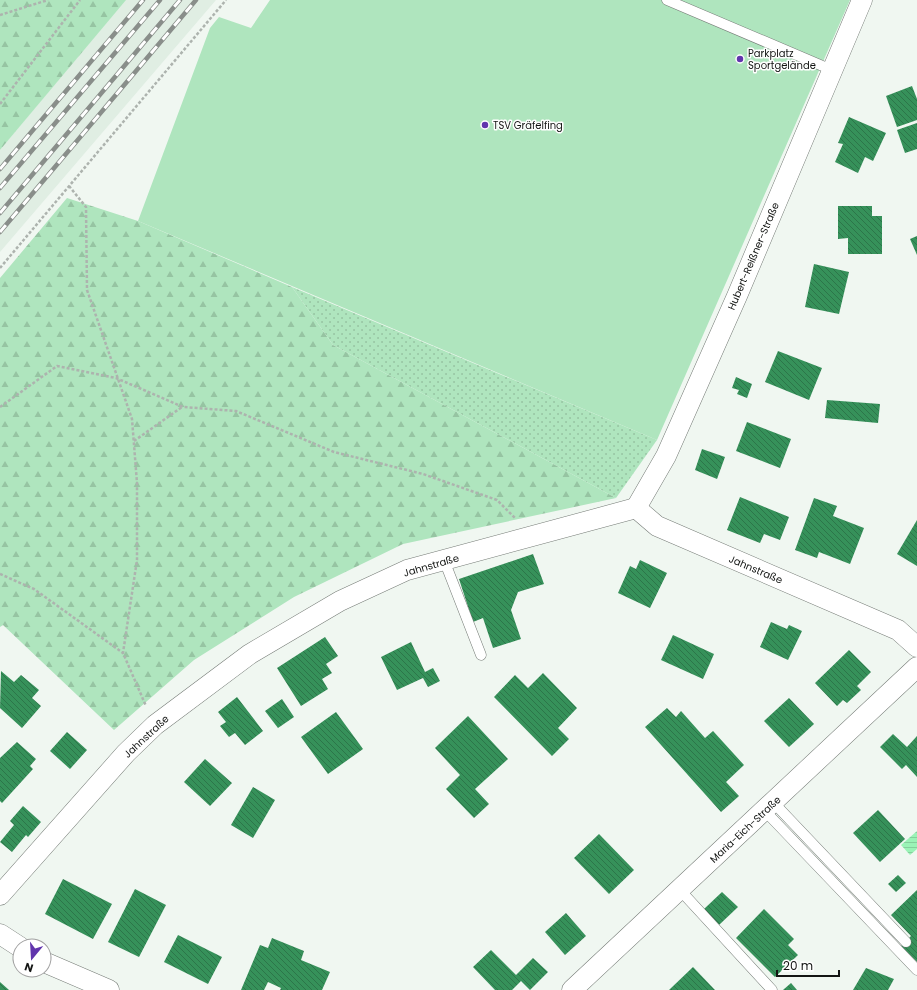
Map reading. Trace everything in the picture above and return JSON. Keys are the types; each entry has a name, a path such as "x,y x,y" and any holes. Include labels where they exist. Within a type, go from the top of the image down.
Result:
{"street":[{"name":"Hubert-Reißner-Straße","path":"636,508 666,456 737,296 862,0"},
{"name":"Jahnstraße","path":"0,895 126,753 154,725 250,654 340,601 407,570 636,508 657,526 898,630 917,647"},
{"name":"Maria-Eich-Straße","path":"572,990 917,667"},
{"path":"0,934 12,942"},
{"path":"52,965 109,990"}],"lane":[{"path":"667,0 832,70"},
{"path":"444,560 481,655"},
{"path":"769,806 906,942"},
{"path":"769,806 917,970"},
{"path":"680,890 772,990"}],"path":[{"path":"0,15 48,0"},
{"path":"0,104 80,0"},
{"path":"0,268 226,0"},
{"path":"69,186 86,206 86,290 116,378 132,419 137,483 137,560 123,653"},
{"path":"0,407 57,366 116,378 183,407 236,411 334,452 423,474 497,500 533,536"},
{"path":"134,441 183,407"},
{"path":"0,574 34,589 123,653 154,725"}],"shaded area":[{"path":"125,0 216,0 0,252 0,150"},
{"path":"917,831 917,849 910,855 901,845"}],"green space":[{"path":"0,0 126,0 0,150"},
{"name":"TSV Gräfelfing","path":"270,0 850,0 657,440 138,221 210,28 219,17 251,28"},
{"path":"67,198 138,221 292,287 333,345 616,498 403,544 294,597 194,660 114,730 3,625 0,627 0,278"},
{"path":"292,287 657,440 616,498 333,345"}],"building":[{"path":"912,86 917,99 917,120 897,127 886,96"},
{"path":"849,117 886,133 873,161 865,157 858,173 835,162 843,144 838,143"},
{"path":"917,123 917,149 905,153 897,130"},
{"path":"838,206 872,206 872,216 882,216 882,254 848,254 848,238 838,239"},
{"path":"917,236 917,255 910,239"},
{"path":"814,264 849,272 839,314 805,307"},
{"path":"778,351 822,368 809,400 765,382"},
{"path":"736,377 752,384 747,398 737,394 739,390 732,388"},
{"path":"827,400 880,404 878,423 825,418"},
{"path":"747,422 791,439 780,468 736,451"},
{"path":"702,449 725,457 717,479 695,470"},
{"path":"740,497 789,517 780,540 764,534 760,543 727,530"},
{"path":"814,498 837,506 833,516 864,528 850,564 819,552 817,558 795,550"},
{"path":"917,520 917,566 897,554"},
{"path":"533,554 544,584 518,592 511,610 521,639 493,648 483,618 473,622 459,579"},
{"path":"640,560 667,573 650,608 618,593 630,566 636,569"},
{"path":"771,622 787,629 789,625 802,631 788,660 760,647"},
{"path":"673,635 714,654 703,679 661,660"},
{"path":"325,637 338,656 326,664 332,673 322,679 328,689 301,706 277,668"},
{"path":"411,642 425,672 433,668 440,681 428,687 423,678 397,690 381,657"},
{"path":"849,650 871,672 857,686 861,690 847,703 843,700 837,706 815,683"},
{"path":"1,671 14,682 21,675 39,690 32,698 41,706 22,728 0,708"},
{"path":"543,673 577,708 558,728 569,739 552,756 494,697 515,675 528,688"},
{"path":"237,697 263,731 245,745 235,733 229,737 220,726 226,722 218,712"},
{"path":"789,698 814,724 789,747 764,721"},
{"path":"282,699 294,717 278,728 265,711"},
{"path":"667,708 676,717 681,711 705,738 713,731 744,765 726,782 739,796 721,812 645,727"},
{"path":"336,712 363,749 328,774 301,737"},
{"path":"468,716 508,759 475,789 489,804 474,818 446,789 460,775 435,748"},
{"path":"67,732 87,750 70,769 50,751"},
{"path":"893,734 907,747 917,736 917,777 906,765 902,769 880,747"},
{"path":"17,742 36,759 30,766 33,769 2,803 0,801 0,758"},
{"path":"205,759 232,783 210,806 184,782"},
{"path":"253,787 275,800 253,838 231,825"},
{"path":"23,806 41,822 28,837 26,835 12,852 0,842 14,825 10,821"},
{"path":"878,810 905,839 880,862 853,833"},
{"path":"599,834 634,870 609,894 574,858"},
{"path":"898,875 906,883 896,892 888,884"},
{"path":"63,879 112,904 93,939 45,914"},
{"path":"135,889 166,905 139,957 108,942"},
{"path":"917,890 917,962 901,946 911,936 891,915"},
{"path":"722,892 738,907 719,925 704,909"},
{"path":"764,909 794,939 788,945 798,955 775,977 736,938"},
{"path":"566,913 586,936 565,955 545,932"},
{"path":"178,935 222,957 208,984 164,962"},
{"path":"272,938 304,951 301,960 330,972 322,990 280,990 281,988 268,982 264,990 241,990 260,945 268,948"},
{"path":"491,950 516,975 533,958 548,972 530,990 521,981 512,990 495,990 473,967"},
{"path":"693,967 715,990 669,990"},
{"path":"866,968 894,979 888,990 853,990"},
{"path":"0,982 9,990 0,990"},
{"path":"791,983 797,990 783,990"}],"railway":[{"path":"0,169 143,0"},
{"path":"0,188 160,0"},
{"path":"0,213 180,0"},
{"path":"0,232 196,0"}],"place":[{"name":"Parkplatz Sportgelände","path":"740,59"},
{"name":"TSV Gräfelfing","path":"485,125"}]}
